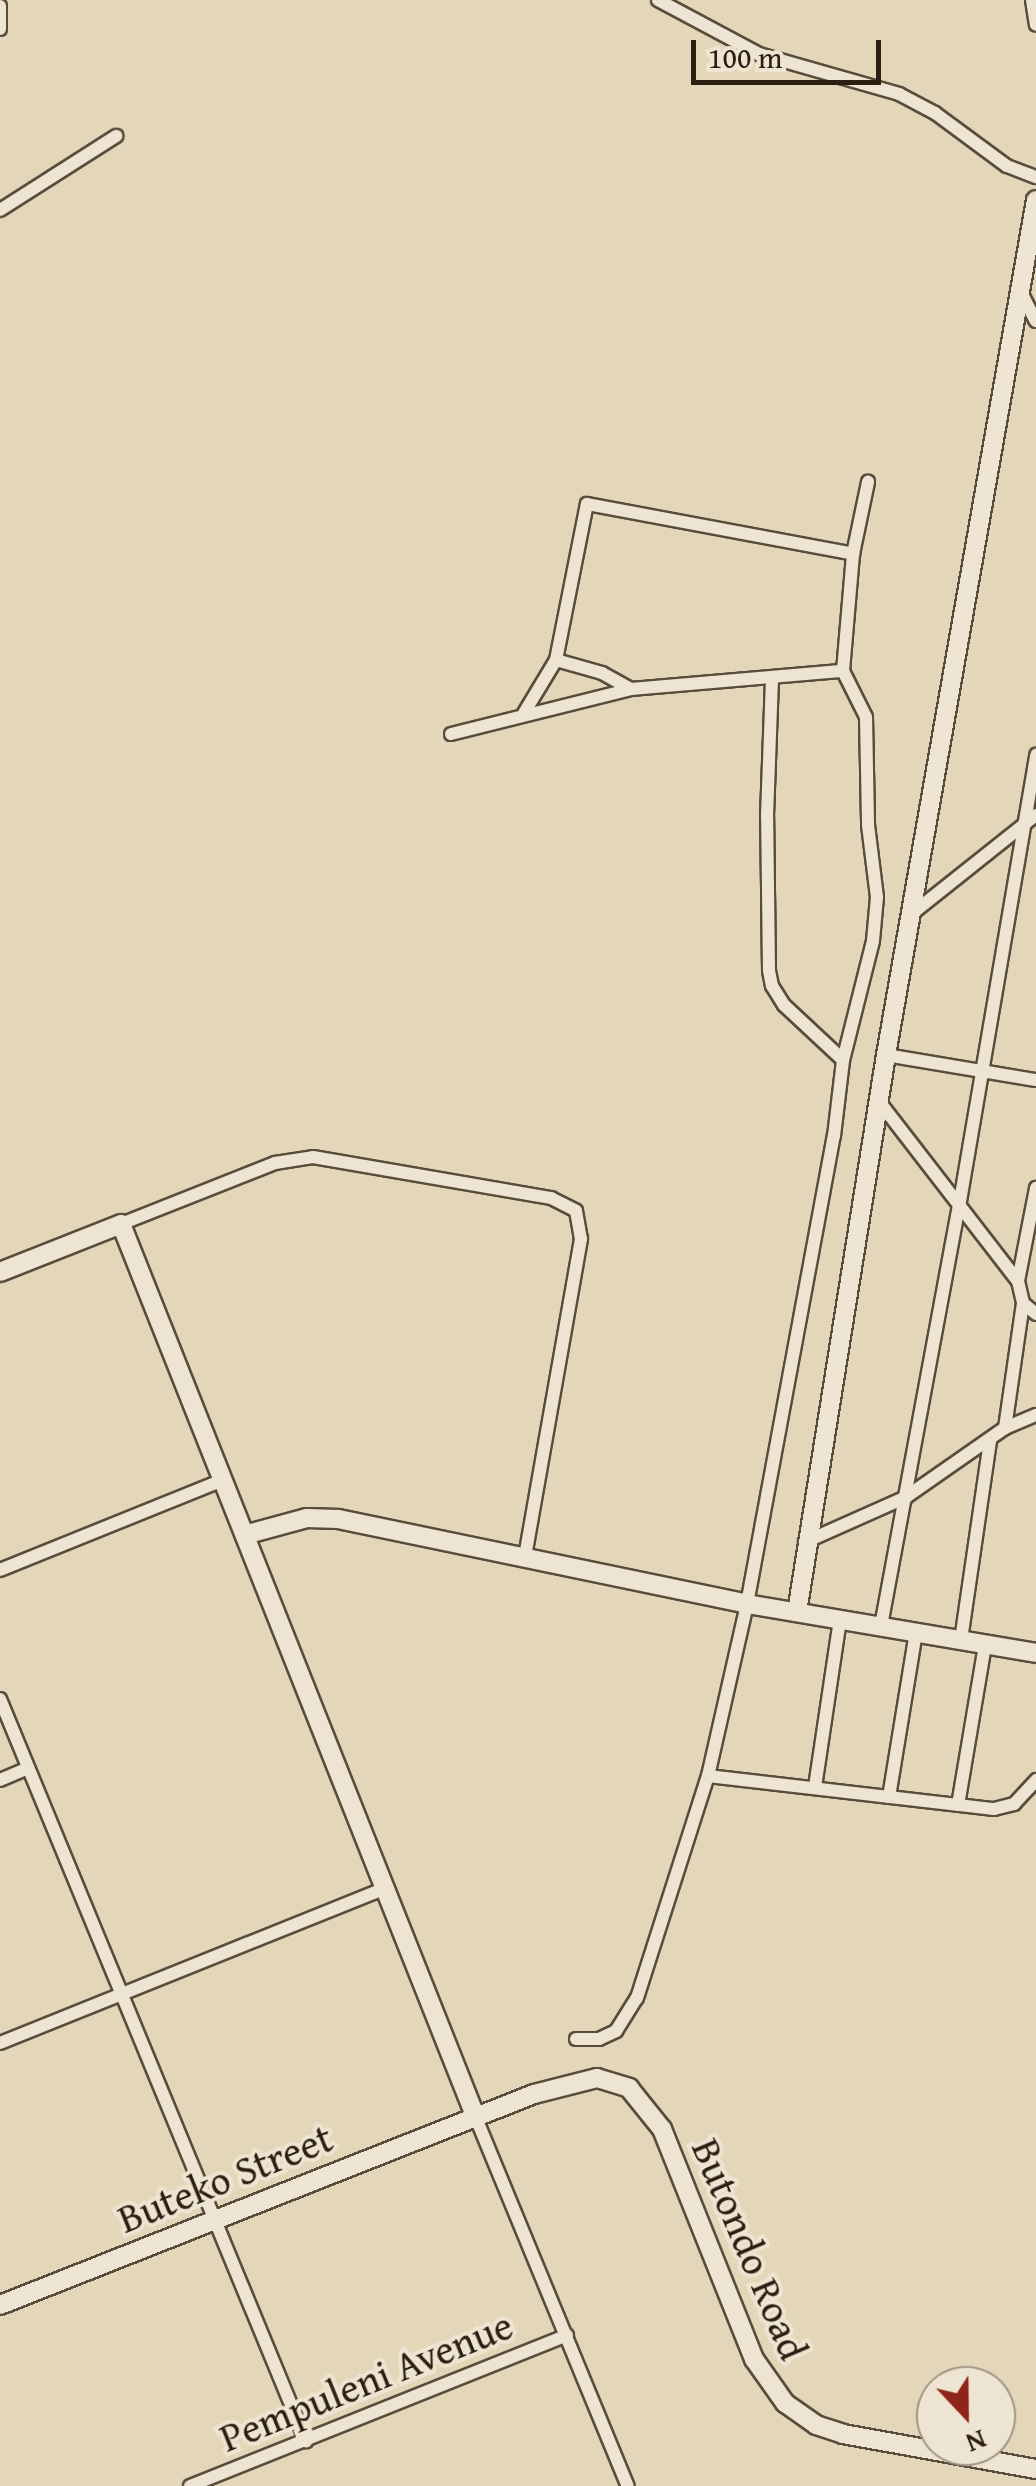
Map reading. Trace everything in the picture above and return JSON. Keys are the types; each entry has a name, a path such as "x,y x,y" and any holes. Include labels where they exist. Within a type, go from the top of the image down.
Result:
{"street":[{"path":"658,0 759,54 898,94 935,113 1006,166 1036,177"},
{"path":"1032,0 1036,25"},
{"path":"0,6 0,29"},
{"path":"0,210 116,136"},
{"path":"797,1612 805,1542 886,1056 1036,200"},
{"path":"1022,296 1036,321"},
{"path":"576,2039 598,2039 616,2030 638,1998 708,1776 746,1604 822,1210 843,1060 873,941 877,897 868,825 867,722 843,671 853,554 868,482"},
{"path":"524,713 556,660 588,504 853,554"},
{"path":"556,660 602,674 632,689"},
{"path":"451,734 632,689 843,671"},
{"path":"772,678 767,816 772,986 784,1005 843,1060"},
{"path":"881,1626 959,1207 1036,755"},
{"path":"914,912 1036,814"},
{"path":"886,1056 1036,1080"},
{"path":"880,1104 1018,1281"},
{"path":"0,1272 249,1172 312,1157 550,1198 576,1211 581,1239 524,1555"},
{"path":"1005,1428 1023,1303 1018,1281 1036,1188"},
{"path":"121,1224 248,1534 384,1890 628,2486"},
{"path":"1023,1303 1036,1314"},
{"path":"805,1542 906,1497 1005,1428 1036,1415"},
{"path":"961,1640 990,1440"},
{"path":"0,1570 223,1480"},
{"path":"248,1534 308,1518 338,1519 746,1604 985,1645 1035,1647"},
{"path":"815,1787 840,1619"},
{"path":"889,1797 916,1633"},
{"path":"958,1805 985,1645"},
{"path":"0,1699 306,2441"},
{"path":"0,1780 28,1768"},
{"path":"708,1776 1005,1808 1036,1780"},
{"path":"0,2043 384,1890"},
{"name":"Butondo Road","path":"476,2118 580,2080 597,2078 629,2088 662,2129 754,2359 785,2403 816,2425 843,2434 1036,2469"},
{"name":"Buteko Street","path":"0,2305 476,2118"},
{"name":"Pempuleni Avenue","path":"190,2486 566,2335"}]}
